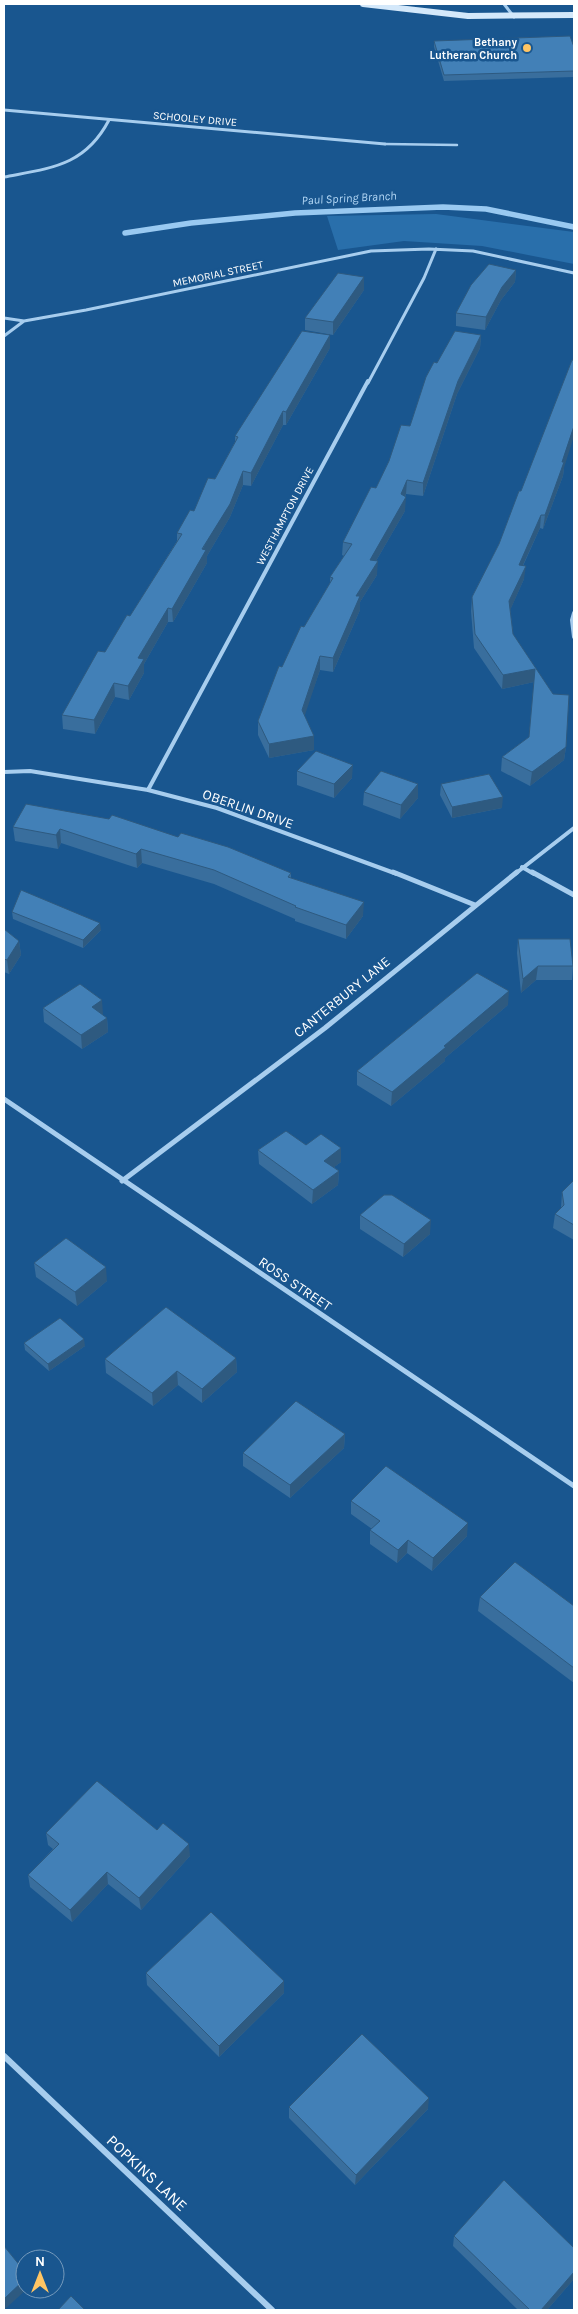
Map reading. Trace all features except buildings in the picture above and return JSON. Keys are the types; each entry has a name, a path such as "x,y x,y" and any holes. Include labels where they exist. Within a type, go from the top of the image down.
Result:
{"main road":[{"path":"364,4 439,14 514,17 574,15"}],"street":[{"path":"504,4 514,17"},
{"name":"SCHOOLEY DRIVE","path":"4,110 385,144"},
{"path":"4,178 43,169 73,158 95,144 110,120"},
{"name":"MEMORIAL STREET","path":"4,318 24,321 86,310 371,252 436,249 488,254 574,273"},
{"name":"WESTHAMPTON DRIVE","path":"148,790 419,286 436,249"},
{"path":"4,336 24,321"},
{"path":"574,613 572,620 574,637"},
{"name":"OBERLIN DRIVE","path":"4,772 30,771 148,790 217,808 403,876 475,905"},
{"name":"CANTERBURY LANE","path":"122,1181 324,1028 522,867 574,828"},
{"path":"522,867 574,895"},
{"name":"ROSS STREET","path":"4,1098 122,1181 574,1486"},
{"name":"POPKINS LANE","path":"4,2056 272,2310"}],"lane":[{"path":"385,144 457,145"}],"shaded area":[{"path":"436,214 574,232 574,264 482,246 404,241 338,250 327,216"}],"waterway":[{"name":"Paul Spring Branch","path":"125,233 191,223 295,213 443,207 486,209 574,227"}],"place":[{"name":"Bethany Lutheran Church","path":"527,48"}]}
